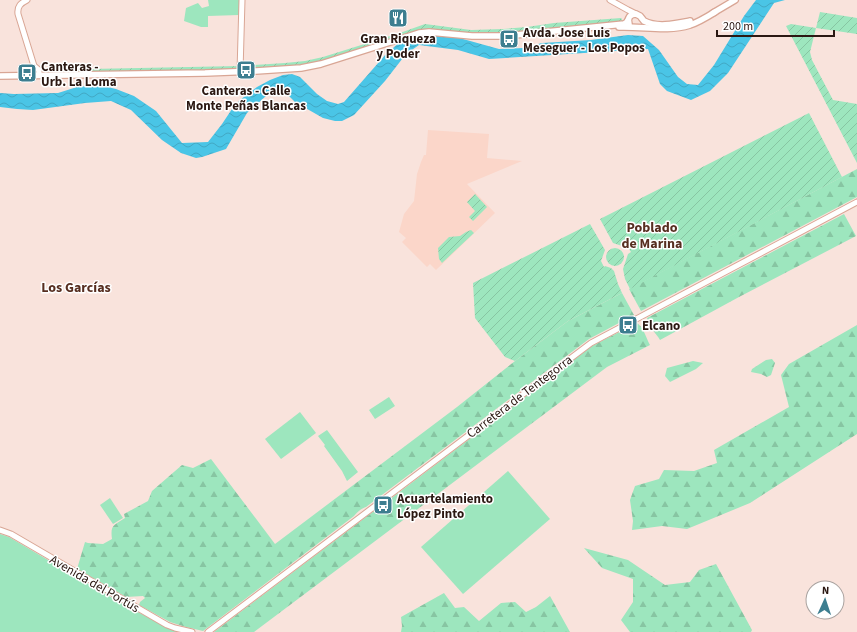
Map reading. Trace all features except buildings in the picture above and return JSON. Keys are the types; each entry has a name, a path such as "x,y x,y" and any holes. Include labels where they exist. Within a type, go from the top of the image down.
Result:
{"main road":[{"path":"27,0 22,2 19,6 18,14 34,66 39,70 39,75"},
{"path":"240,69 242,0"},
{"path":"610,0 640,16 642,20 647,23 655,25 674,24 695,20 718,11"},
{"path":"584,28 622,26 675,28 695,23 735,0"},
{"path":"622,7 627,11 629,24 635,27"},
{"path":"0,76 240,69 282,70 315,65 415,34 429,32 472,36 506,36 624,24 628,22 629,18 633,14 636,14"},
{"path":"635,27 641,24 642,20"},
{"path":"29,76 29,73 34,66"},
{"name":"Carretera de Tentegorra","path":"208,632 591,343 857,202"},
{"name":"Avenida del Portús","path":"0,530 11,534 167,625 192,632"}],"shaded area":[{"path":"428,130 489,134 487,158 522,161 467,184 495,213 436,270 430,264 427,267 402,242 406,238 399,232 404,214 414,201 417,174 424,155 426,155"}],"green space":[{"path":"208,0 240,0 239,15 208,16 208,27 201,27 184,21 186,8 198,3 202,8 209,6"},
{"path":"820,12 857,18 857,34 816,28"},
{"path":"621,18 624,23 522,34 398,39 397,34 425,24 471,30 503,29 554,23"},
{"path":"791,24 816,28 810,52 812,60 833,100 857,104 857,163 786,26"},
{"path":"390,36 392,41 301,68 39,75 39,70 239,66 305,61 323,57"},
{"path":"809,113 842,177 630,289 625,279 623,269 628,254 631,252 627,246 625,247 613,243 600,219"},
{"path":"857,169 857,197 641,311 629,289"},
{"path":"475,194 487,207 473,221 469,217 475,211 467,202"},
{"path":"844,214 856,236 660,340 649,324 647,318"},
{"path":"590,224 605,250 601,261 604,267 611,268 614,271 622,293 568,321 515,361 505,357 475,318 473,283"},
{"path":"471,230 474,233 442,263 439,259 438,248 449,237 460,236"},
{"path":"615,248 621,251 624,257 621,263 615,266 609,263 606,257 609,251"},
{"path":"622,293 634,315 589,339 360,510 203,631 170,622 139,605 145,598 143,596 126,597 77,569 85,542 103,544 112,539 112,528 125,518 124,514 148,501 152,491 182,465 193,468 211,459 275,544 457,407 568,321"},
{"path":"637,323 643,330 650,345 607,367 254,632 214,632 374,511 387,503 592,346"},
{"path":"857,325 857,434 750,503 687,529 662,526 632,530 633,521 630,500 635,486 659,479 664,470 694,471 717,463 714,450 789,407 781,375 789,364"},
{"path":"772,359 775,363 771,375 767,377 751,372 752,369 766,360"},
{"path":"693,361 703,363 696,369 670,382 665,376 667,368"},
{"path":"389,397 395,406 375,419 369,410"},
{"path":"300,412 316,433 281,459 265,439"},
{"path":"327,430 358,472 347,481 342,471 318,436"},
{"path":"508,471 550,519 463,594 421,547"},
{"path":"110,498 123,518 113,524 100,505"},
{"path":"0,534 9,537 126,606 165,626 184,632 0,632"},
{"path":"584,548 628,560 665,585 690,582 699,570 716,564 752,630 751,632 630,632 621,620 633,602 633,579 602,568"},
{"path":"444,593 455,608 464,607 479,621 501,603 515,602 526,612 536,607 550,596 570,632 401,632 401,617"}],"water":[{"path":"756,0 785,0 774,3 728,73 710,91 691,100 667,91 660,84 648,49 489,59 458,50 419,45 406,54 385,81 354,115 342,121 323,118 298,105 283,90 276,91 266,96 247,113 226,149 196,158 181,153 162,140 131,110 111,101 33,110 0,107 0,93 58,93 77,87 99,85 116,89 134,96 156,111 182,143 208,142 240,100 257,87 283,75 292,74 300,77 317,94 327,101 338,104 344,102 386,54 407,36 415,34 445,34 499,49 523,48 542,43 591,40 628,35 643,36 659,50 678,77 687,84 698,85 714,65 744,16"}],"place":[{"name":"Gran Riqueza y Poder","path":"398,18"},
{"name":"Avda. Jose Luis Meseguer - Los Popos","path":"509,39"},
{"name":"Canteras - Calle Monte Peñas Blancas","path":"246,70"},
{"name":"Canteras - Urb. La Loma","path":"27,73"},
{"name":"Elcano","path":"628,325"},
{"name":"Acuartelamiento López Pinto","path":"383,505"}],"district":[{"name":"Poblado de Marina","path":"652,236"},
{"name":"Los Garcías","path":"76,287"}]}
